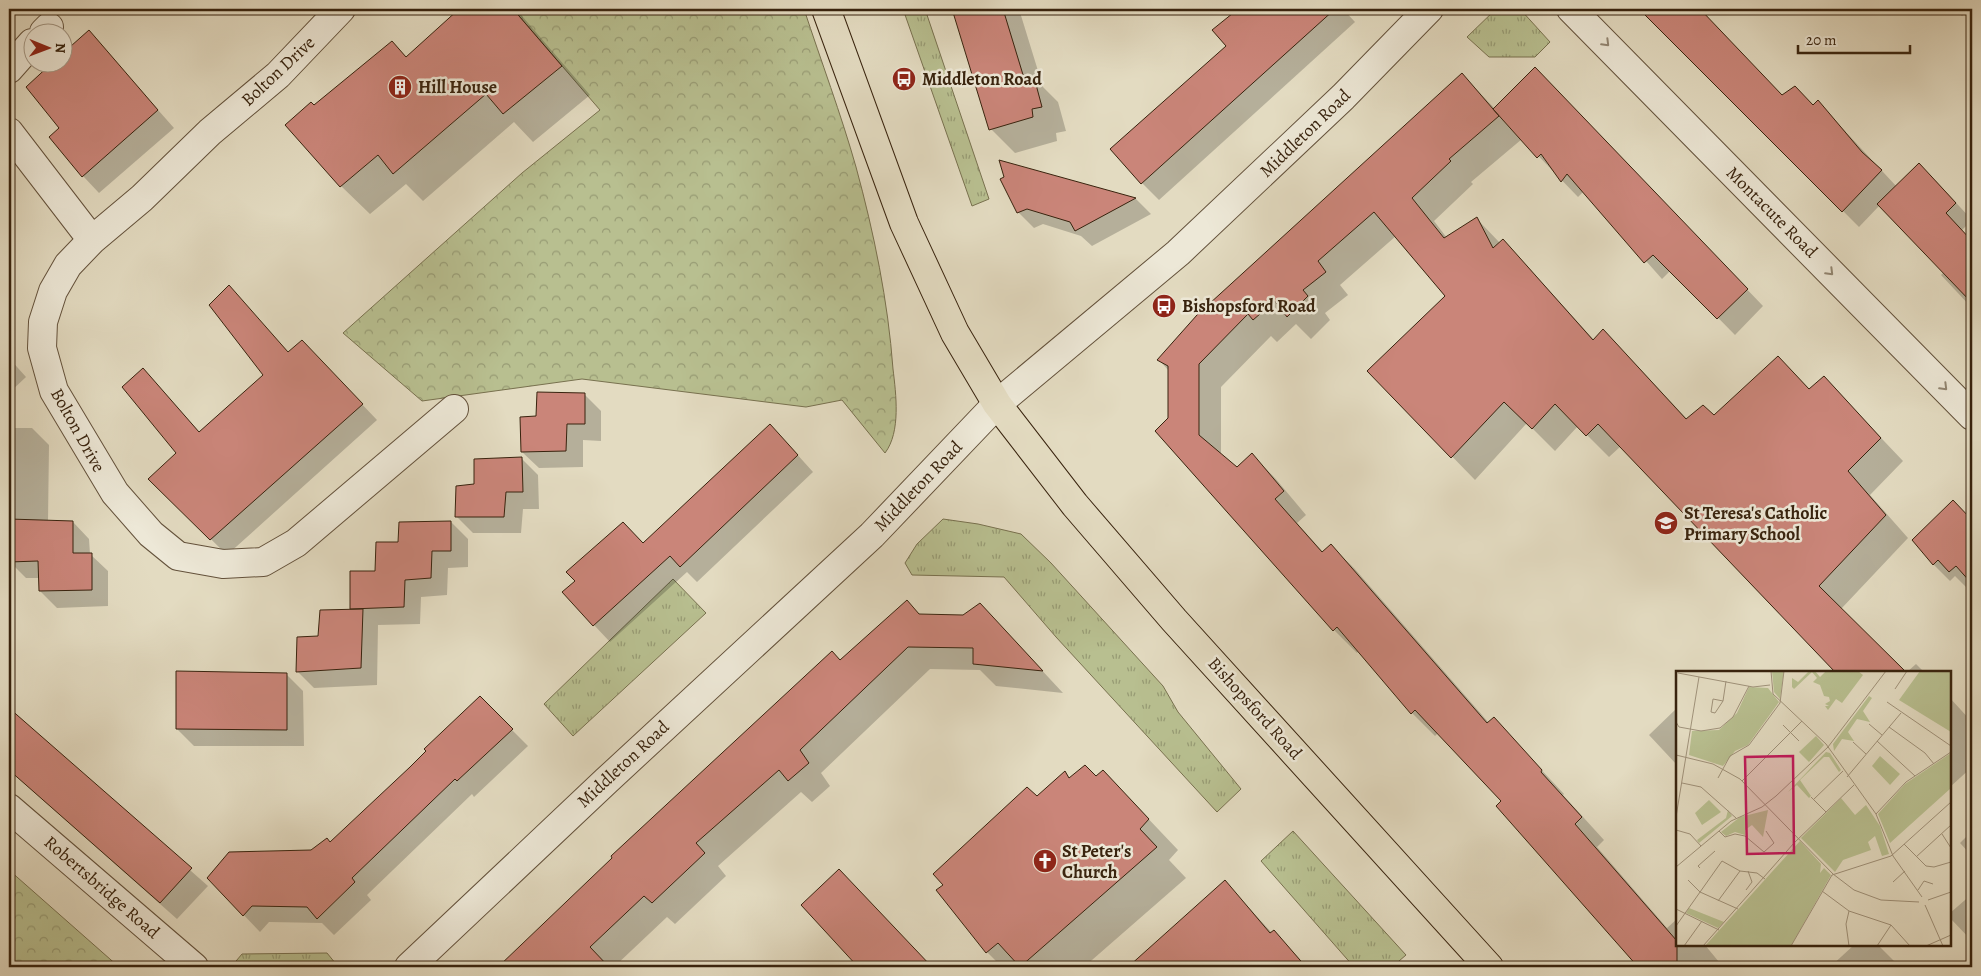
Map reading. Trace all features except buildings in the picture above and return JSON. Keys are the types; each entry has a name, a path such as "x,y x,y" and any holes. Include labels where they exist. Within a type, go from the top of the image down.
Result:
{"main road":[{"name":"Bishopsford Road","path":"826,9 904,223 955,333 996,404 1075,505 1174,620 1489,967"}],"street":[{"name":"Bolton Drive","path":"341,9 278,75 210,132 142,198 92,240 68,265 53,290 43,322 42,348 54,391 115,493 151,534 178,556 223,564 263,562 296,543 454,409"},
{"name":"Middleton Road","path":"409,967 606,781 872,535 996,404 1178,253 1343,96 1428,9"},
{"name":"Montacute Road","path":"1571,9 1972,416"},
{"path":"9,69 22,55"},
{"path":"9,132 92,240"},
{"name":"Robertsbridge Road","path":"9,808 194,967"}],"green space":[{"path":"513,9 804,9 856,167 879,267 888,318 896,401 893,435 885,453 842,400 806,407 582,379 422,401 343,333 522,173 600,110"},
{"path":"903,9 925,9 989,199 972,206"},
{"path":"1496,9 1520,9 1550,42 1535,57 1489,57 1467,37"},
{"path":"943,519 978,524 1021,534 1051,563 1163,686 1178,712 1241,789 1217,812 1056,637 1004,577 912,575 905,563 917,544"},
{"path":"673,579 706,613 573,736 544,704"},
{"path":"1293,831 1406,955 1392,967 1354,967 1261,861"},
{"path":"9,870 119,967 9,967"},
{"path":"327,953 336,964 333,967 231,967 242,954"}],"place":[{"name":"Middleton Road","path":"904,79"},
{"name":"Hill House","path":"400,87"},
{"name":"Bishopsford Road","path":"1164,306"},
{"name":"St Teresa's Catholic Primary School","path":"1666,523"},
{"name":"St Peter's Church","path":"1045,861"}]}
